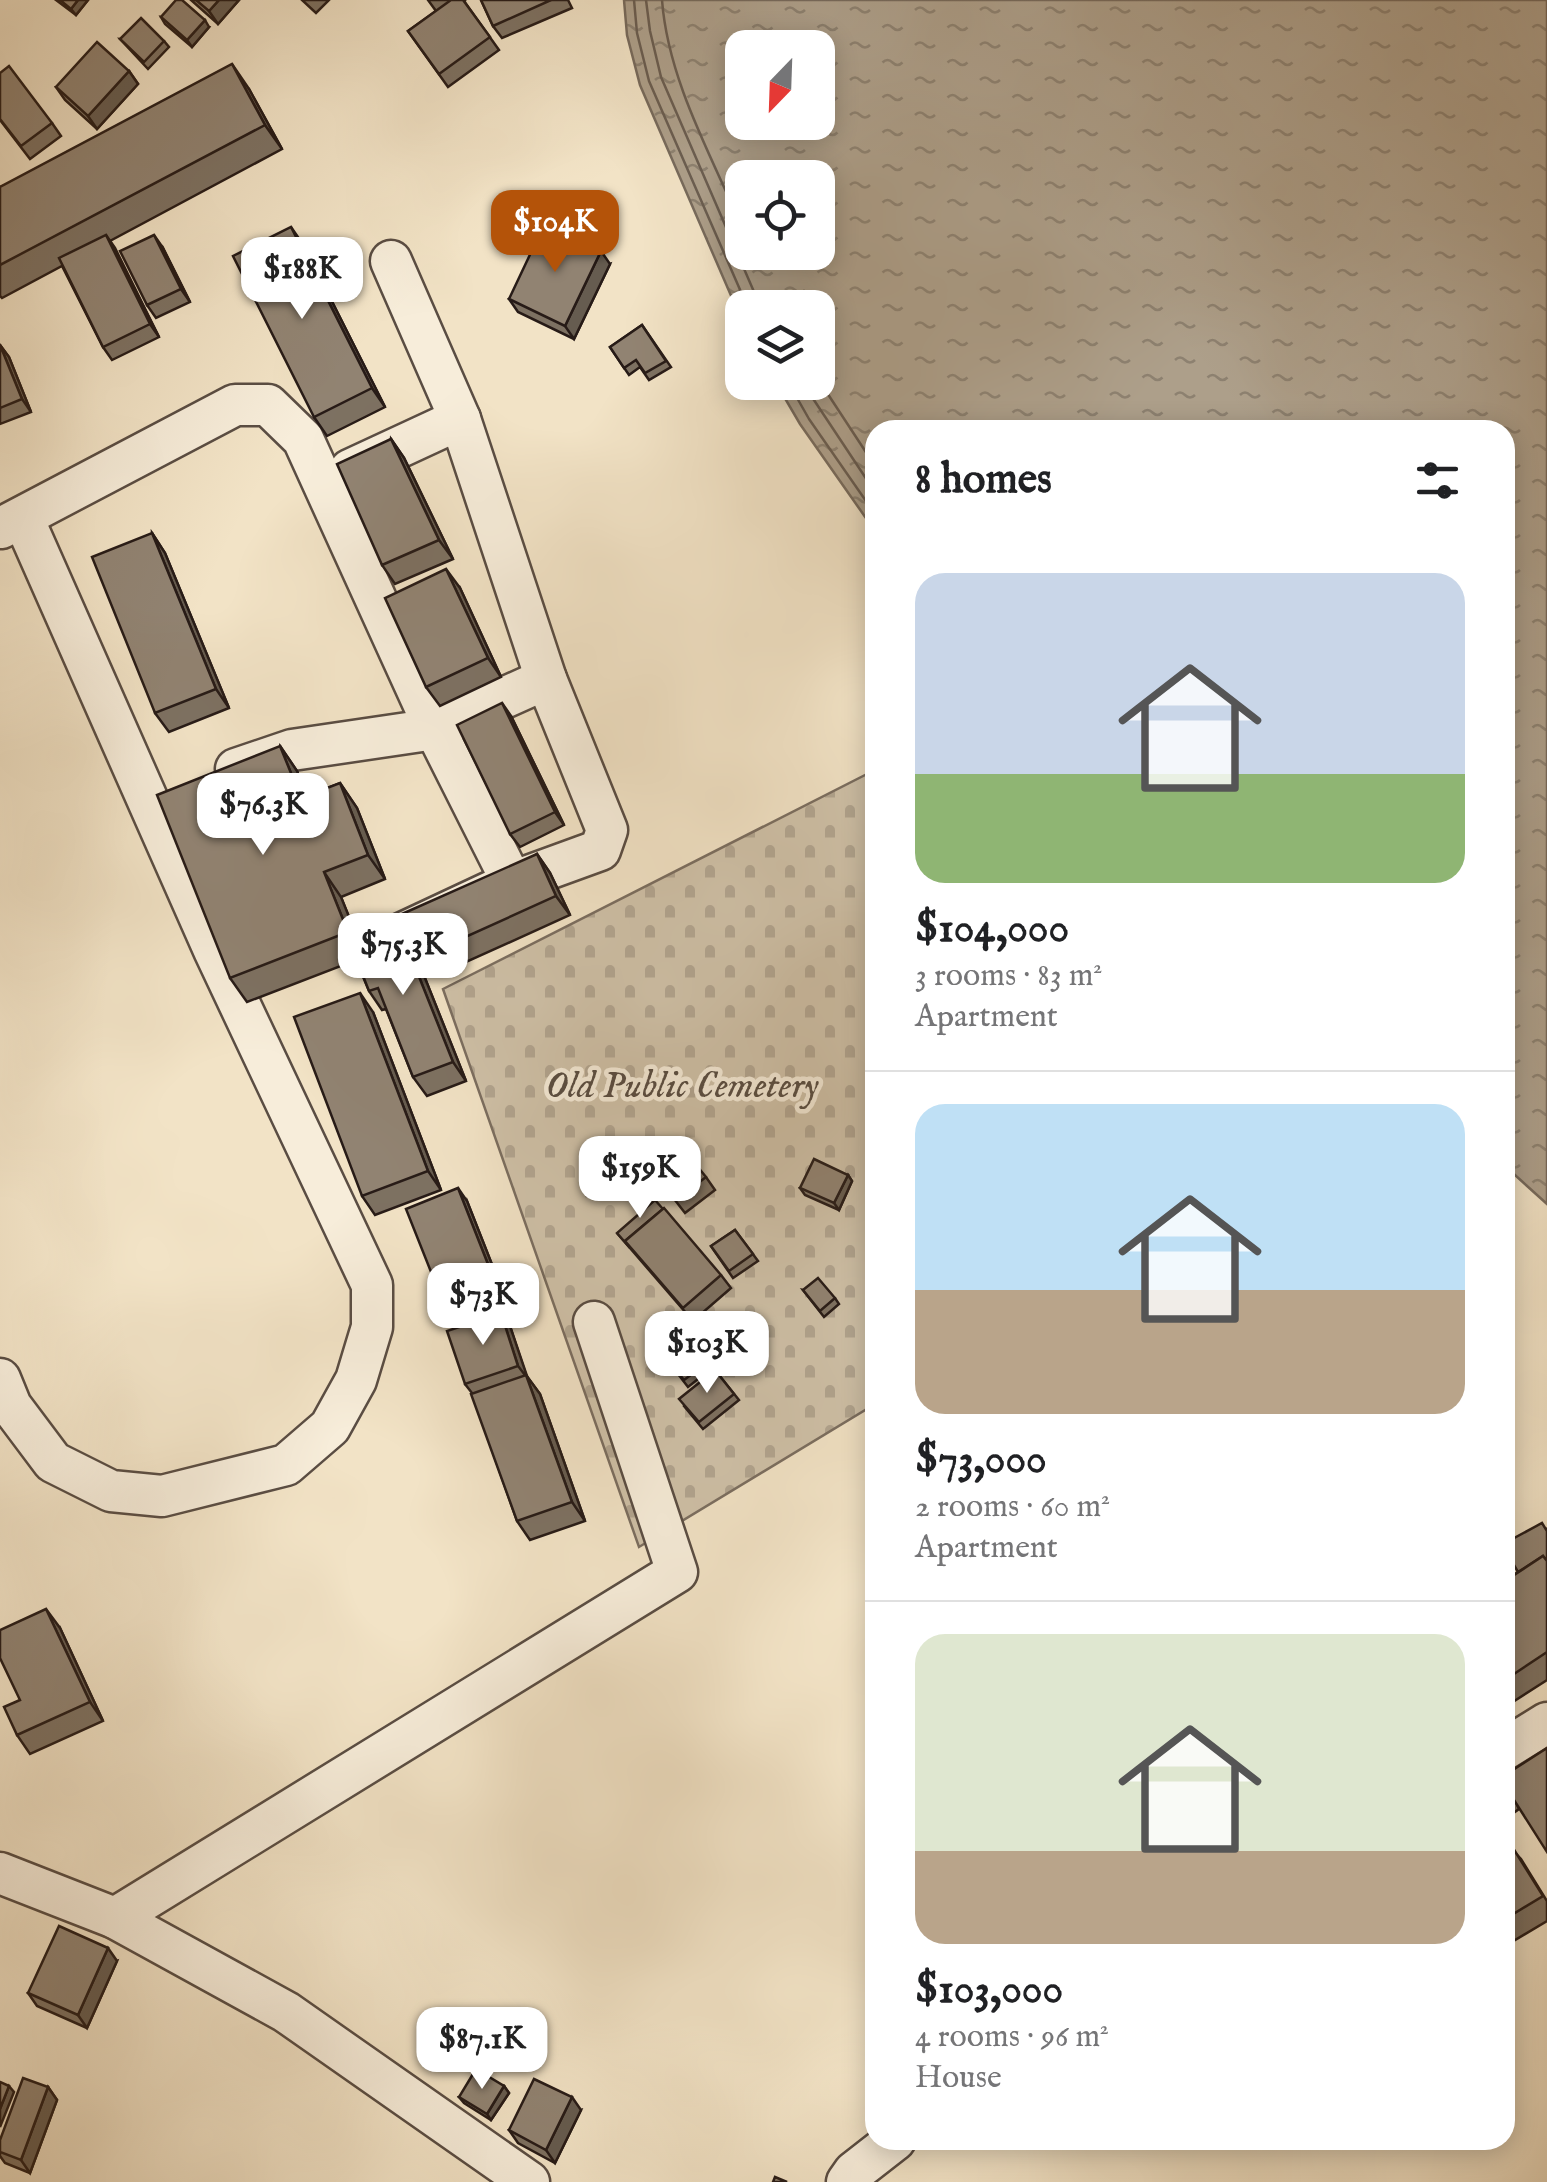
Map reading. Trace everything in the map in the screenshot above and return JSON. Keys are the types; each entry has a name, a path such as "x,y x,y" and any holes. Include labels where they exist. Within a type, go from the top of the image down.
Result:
{"street":[{"path":"386,941 512,882 600,850 606,841 604,820 546,679 460,419 391,261"},
{"path":"0,1379 11,1406 53,1462 111,1491 162,1496 286,1465 330,1428 356,1380 372,1326 372,1285 222,968 179,793 12,523 235,405 268,405 302,439 434,729 512,882"},
{"path":"323,482 460,419"},
{"path":"179,793 292,750 434,729 546,679"},
{"path":"115,1918 677,1572 594,1322"},
{"path":"1515,1744 1547,1723"},
{"path":"0,1873 115,1918 286,2012 530,2182"},
{"path":"847,2182 882,2150"}],"green space":[{"name":"Old Public Cemetery","path":"865,775 865,1410 639,1547 443,989"}],"water":[{"path":"624,0 1547,0 1547,1204 1515,1175 1515,420 865,420 865,517 786,400 835,400 835,290 729,290 640,85 627,35"}],"building":[{"path":"60,0 78,0 71,9"},
{"path":"176,0 182,0 205,20 187,40 161,17"},
{"path":"196,0 219,0 209,11"},
{"path":"451,0 463,0 490,37 439,74 408,31"},
{"path":"481,0 551,0 493,26"},
{"path":"141,18 164,41 144,62 120,39"},
{"path":"97,42 129,71 88,116 56,87"},
{"path":"232,64 265,125 0,265 0,187"},
{"path":"9,66 52,123 21,146 0,119 0,73"},
{"path":"544,225 601,251 565,326 509,299"},
{"path":"291,227 372,388 314,417 233,256"},
{"path":"106,235 150,324 103,347 59,258"},
{"path":"154,235 181,289 147,305 120,251"},
{"path":"642,325 666,361 645,373 636,360 624,368 610,347"},
{"path":"0,345 22,399 0,408"},
{"path":"391,439 439,540 382,565 337,464"},
{"path":"152,533 216,689 155,713 92,557"},
{"path":"446,569 488,658 426,687 385,598"},
{"path":"502,703 555,812 510,834 457,725"},
{"path":"280,746 301,798 340,783 368,855 324,872 348,932 230,978 157,795"},
{"path":"537,854 556,896 421,957 402,914"},
{"path":"398,924 453,1062 413,1077 378,988 369,991 350,943"},
{"path":"360,993 428,1171 362,1196 294,1017"},
{"path":"676,1140 706,1177 676,1200 647,1164"},
{"path":"814,1159 848,1175 834,1203 800,1188"},
{"path":"458,1188 493,1277 441,1297 406,1209"},
{"path":"655,1200 663,1209 625,1241 630,1248 617,1233"},
{"path":"664,1208 721,1275 683,1308 625,1241"},
{"path":"735,1230 753,1254 729,1271 711,1246"},
{"path":"818,1278 835,1298 820,1311 803,1290"},
{"path":"501,1313 518,1366 465,1384 447,1331"},
{"path":"682,1330 708,1362 684,1380 658,1348"},
{"path":"715,1370 734,1394 699,1422 679,1399"},
{"path":"526,1375 572,1502 517,1521 471,1394"},
{"path":"1542,1523 1547,1531 1547,1561 1543,1556 1518,1572 1515,1538"},
{"path":"1543,1556 1547,1561 1547,1652 1515,1673 1515,1574"},
{"path":"46,1609 90,1702 17,1735 4,1707 20,1700 0,1658 0,1630"},
{"path":"1547,1748 1547,1852 1515,1802 1515,1769"},
{"path":"1515,1851 1543,1896 1515,1913"},
{"path":"59,1926 108,1948 78,2015 28,1993"},
{"path":"476,2069 504,2086 487,2114 459,2097"},
{"path":"23,2078 48,2087 21,2160 0,2152 0,2140"},
{"path":"534,2079 572,2097 546,2150 509,2130"},
{"path":"0,2082 9,2086 0,2109"}]}
